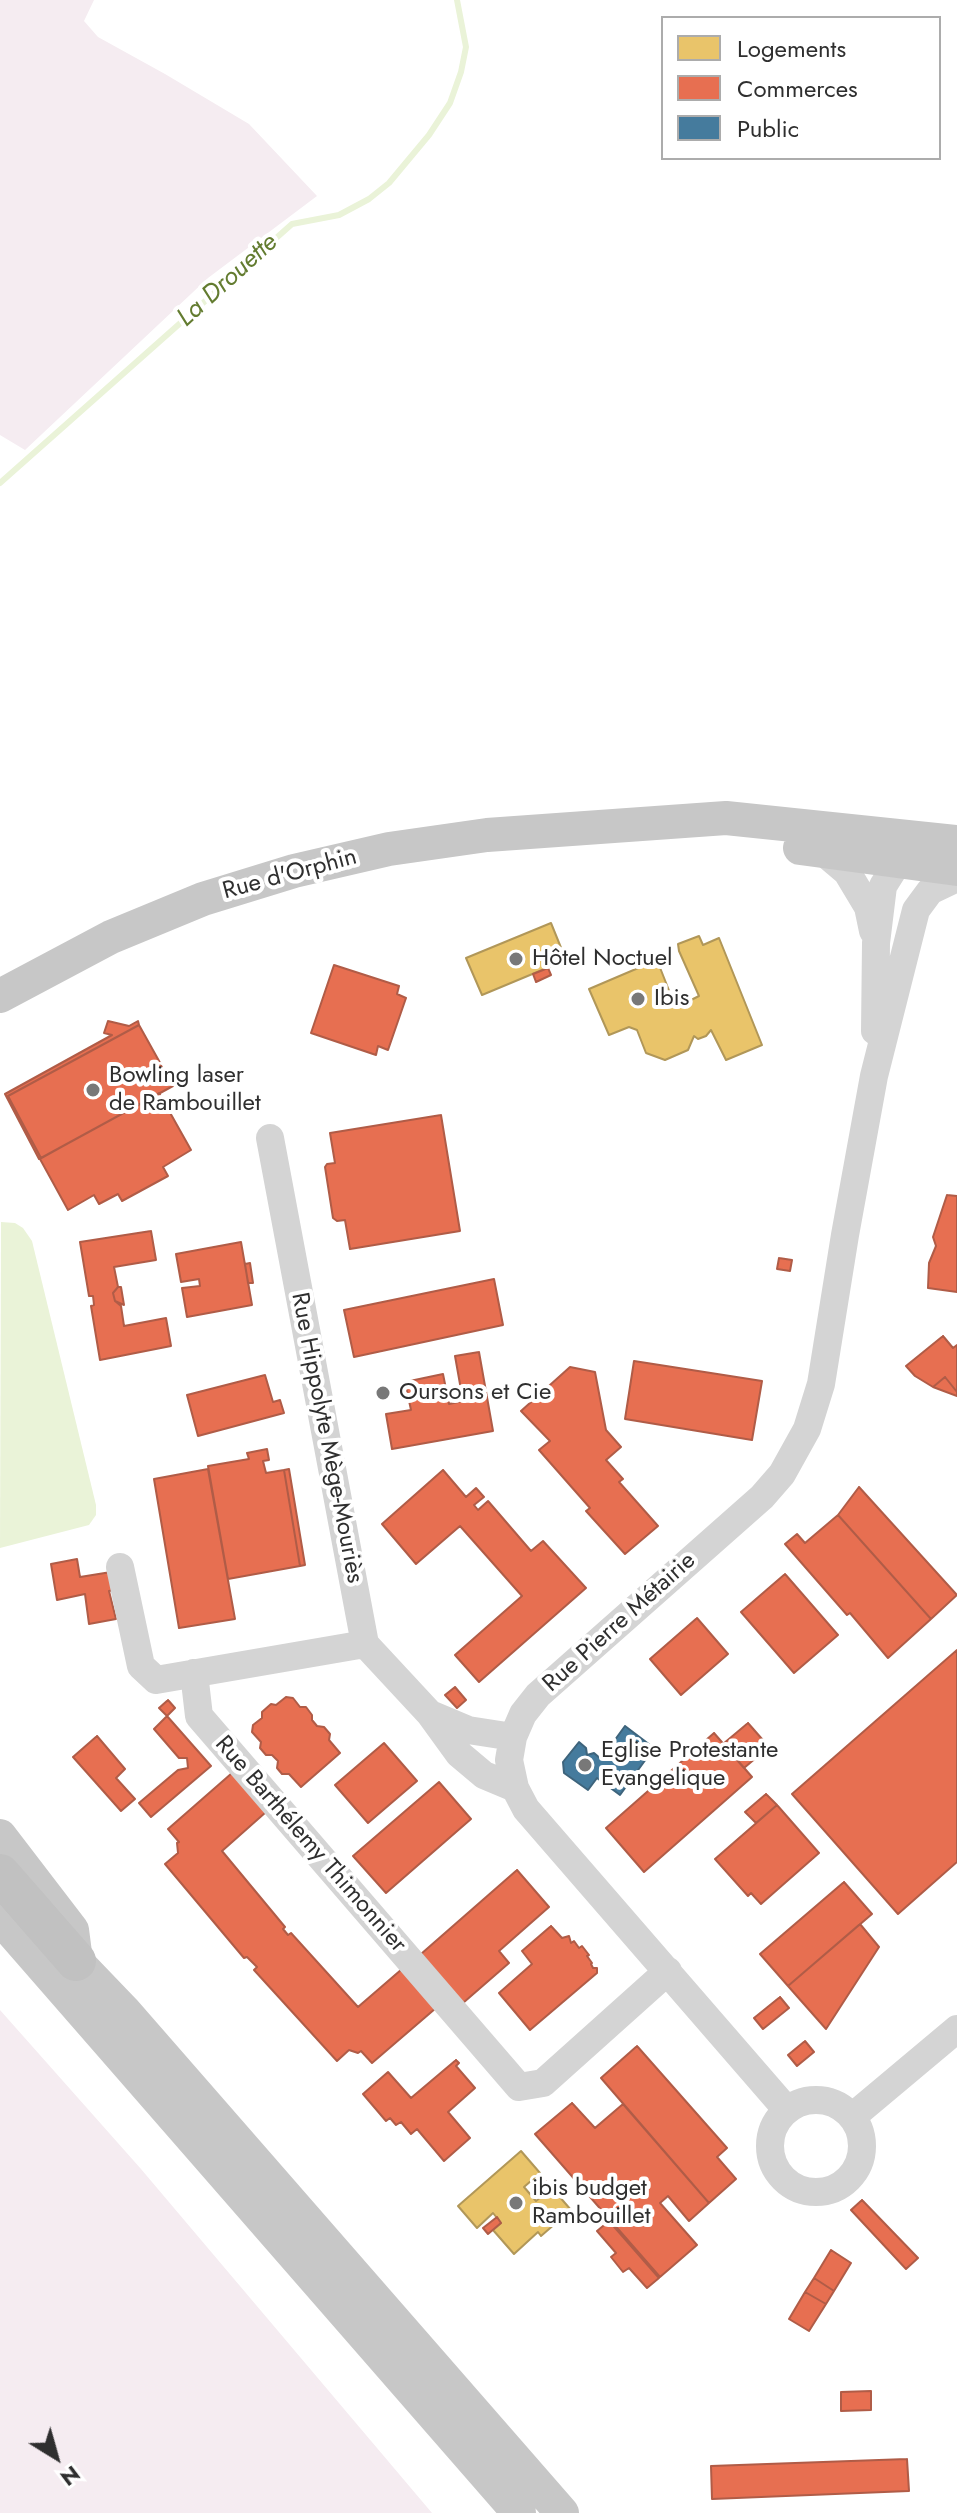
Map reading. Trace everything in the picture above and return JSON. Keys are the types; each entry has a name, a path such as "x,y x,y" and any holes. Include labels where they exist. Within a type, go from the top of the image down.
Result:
{"highway":[{"path":"0,1874 76,1961"}],"main road":[{"name":"Rue d'Orphin","path":"0,996 111,937 203,899 294,871 389,849 487,835 726,818 946,841"},
{"name":"Rue d'Orphin","path":"601,828 821,850 957,869"},
{"path":"0,1836 72,1930 76,1961 124,2011 562,2513"},
{"path":"0,1918 519,2513"}],"street":[{"path":"898,862 946,841"},
{"name":"Rue Pierre Métairie","path":"821,850 847,872 868,907 876,943"},
{"name":"Rue Pierre Métairie","path":"874,1076 876,943 883,886 898,862"},
{"name":"Rue Pierre Métairie","path":"787,2110 526,1809 515,1788 509,1760 513,1737 523,1714 538,1695 762,1497 782,1474 807,1429 821,1384 874,1076 916,910 930,891 957,878"},
{"name":"Rue Hippolyte Mège-Mouriès","path":"270,1138 365,1644"},
{"path":"120,1567 141,1666 156,1680 365,1644 430,1714 459,1754 484,1775 515,1788"},
{"name":"Rue Barthélemy Thimonnier","path":"194,1673 199,1716 519,2087 543,2083 668,1971"},
{"path":"430,1714 468,1730 513,1737"},
{"path":"852,2117 957,2029"},
{"path":"819,2099 835,2103 852,2117 861,2133 863,2148 860,2162 844,2184 816,2193 802,2191 779,2174 769,2149 776,2122 787,2110 807,2100 819,2099"}],"shaded area":[{"path":"0,0 94,0 84,21 98,37 249,124 317,196 208,278 25,450 0,435"},
{"path":"1,1222 15,1223 32,1241 96,1515 89,1525 0,1548"},
{"path":"0,2010 141,2169 432,2513 0,2513"}],"building: Logements":[{"name":"Hôtel Noctuel","path":"551,923 566,960 482,995 466,958"},
{"name":"Ibis","path":"699,936 703,945 719,938 762,1045 726,1060 711,1030 698,1039 694,1036 688,1050 665,1060 646,1053 637,1030 629,1027 609,1035 589,989 657,960 670,993 689,1001 699,996 678,944"},
{"path":"521,2151 540,2173 524,2187 536,2201 552,2188 571,2210 541,2236 538,2232 514,2254 493,2230 501,2223 493,2213 477,2228 458,2206"}],"building: Commerces":[{"path":"334,965 399,986 397,994 406,998 388,1050 378,1046 376,1055 311,1033"},
{"path":"548,968 551,975 536,982 533,974"},
{"path":"108,1021 129,1026 138,1021 139,1025 8,1096 39,1159 5,1094 112,1035 104,1033"},
{"name":"Bowling laser de Rambouillet","path":"139,1025 173,1086 41,1158 8,1096"},
{"path":"159,1093 191,1150 163,1167 168,1176 122,1201 118,1194 99,1204 94,1195 68,1210 40,1159"},
{"path":"441,1115 460,1231 350,1249 345,1220 333,1218 325,1167 335,1163 330,1133"},
{"path":"947,1195 957,1196 957,1292 928,1288 929,1263 936,1246 933,1237"},
{"path":"151,1231 156,1260 114,1267 118,1287 113,1293 115,1301 121,1306 124,1326 166,1318 171,1346 100,1360 91,1306 94,1305 93,1296 89,1296 80,1242"},
{"path":"241,1242 252,1305 187,1317 182,1288 200,1286 199,1279 181,1282 176,1254"},
{"path":"779,1258 792,1260 790,1271 777,1269"},
{"path":"250,1263 253,1283 248,1283 245,1264"},
{"path":"494,1279 503,1325 354,1357 344,1310"},
{"path":"121,1287 124,1305 115,1301 113,1293"},
{"path":"943,1336 953,1348 957,1345 957,1392 945,1377 933,1387 906,1366"},
{"path":"479,1352 493,1431 392,1449 386,1414 411,1410 405,1382 443,1374 449,1404 463,1401 455,1356"},
{"path":"634,1361 762,1381 752,1440 625,1419"},
{"path":"570,1367 595,1372 606,1430 621,1447 606,1460 623,1479 619,1482 658,1526 625,1554 586,1511 590,1508 539,1450 550,1441 521,1411"},
{"path":"265,1375 273,1402 280,1400 284,1413 198,1436 187,1395"},
{"path":"945,1377 957,1392 957,1396 933,1387"},
{"path":"267,1449 269,1460 263,1461 266,1473 284,1470 300,1566 228,1579 208,1466 249,1459 247,1453"},
{"path":"208,1469 235,1619 179,1628 154,1479"},
{"path":"289,1469 305,1565 300,1566 284,1470"},
{"path":"443,1470 466,1497 476,1488 484,1497 474,1505 478,1510 488,1501 531,1551 543,1541 586,1588 479,1682 455,1655 522,1596 460,1526 416,1564 382,1524"},
{"path":"859,1487 957,1595 931,1619 838,1515"},
{"path":"838,1515 931,1619 888,1658 785,1544 797,1534 805,1543"},
{"path":"77,1559 80,1577 111,1572 115,1590 109,1591 116,1619 89,1624 85,1594 57,1600 51,1564"},
{"path":"785,1574 838,1635 794,1673 741,1612"},
{"path":"697,1618 728,1654 681,1695 650,1659"},
{"path":"957,1650 957,1862 898,1914 792,1794"},
{"path":"455,1687 466,1700 457,1708 445,1695"},
{"path":"286,1697 293,1698 300,1707 306,1707 317,1726 324,1727 330,1734 329,1740 340,1753 301,1787 289,1774 282,1774 277,1768 278,1761 272,1755 266,1755 260,1748 261,1742 252,1732 253,1725 262,1718 262,1712"},
{"path":"168,1700 175,1708 167,1716 159,1708"},
{"path":"167,1716 211,1766 151,1817 139,1803 178,1770 188,1768 187,1758 179,1758 154,1729"},
{"path":"748,1723 769,1747 744,1768 723,1744"},
{"path":"714,1733 752,1777 644,1872 606,1828"},
{"path":"97,1736 125,1769 116,1778 135,1799 121,1811 73,1757"},
{"path":"384,1743 417,1781 368,1823 335,1785"},
{"path":"232,1773 266,1812 222,1851 285,1927 283,1929 288,1935 291,1933 358,2007 402,1969 436,2008 372,2063 361,2051 349,2050 337,2061 254,1970 257,1967 247,1957 244,1958 165,1864 178,1853 179,1842 168,1829"},
{"path":"439,1782 471,1819 386,1893 353,1856"},
{"path":"766,1794 777,1805 756,1823 745,1812"},
{"path":"777,1805 819,1853 761,1904 751,1893 748,1896 715,1859"},
{"path":"517,1870 549,1907 499,1951 509,1963 463,2003 421,1954"},
{"path":"844,1882 872,1914 788,1986 760,1954"},
{"path":"860,1924 879,1947 826,2029 788,1986"},
{"path":"551,1926 562,1938 569,1936 571,1943 574,1941 579,1948 582,1946 593,1968 597,1968 597,1973 530,2030 499,1993 532,1964 522,1951"},
{"path":"780,1997 789,2008 763,2029 754,2018"},
{"path":"805,2041 814,2052 797,2066 788,2055"},
{"path":"637,2046 727,2148 717,2157 736,2179 709,2203 601,2078"},
{"path":"456,2060 459,2063 456,2066 475,2088 448,2112 470,2138 444,2161 417,2129 411,2134 401,2122 396,2125 390,2118 386,2121 363,2094 388,2072 411,2098"},
{"path":"572,2103 595,2128 623,2104 709,2203 689,2221 668,2196 660,2203 697,2245 660,2277 535,2134"},
{"path":"546,2181 552,2188 540,2198 535,2191"},
{"path":"862,2200 918,2258 906,2269 851,2210"},
{"path":"497,2217 501,2223 488,2234 483,2228"},
{"path":"609,2221 659,2278 647,2288 629,2268 623,2272 611,2257 616,2253 597,2231"},
{"path":"831,2250 851,2263 834,2291 814,2278"},
{"path":"814,2278 834,2291 826,2304 805,2292"},
{"path":"805,2292 826,2304 809,2331 789,2319"},
{"path":"871,2391 871,2410 841,2411 841,2392"},
{"path":"907,2459 909,2491 712,2499 711,2466"}],"building: Public":[{"path":"625,1726 654,1748 620,1795 597,1778 588,1790 564,1773 563,1762 579,1742 586,1748 587,1755 594,1753 601,1759"}],"waterway":[{"name":"La Drouette","path":"0,483 292,224 339,215 369,199 389,183 429,135 450,103 466,47 457,0"}],"place":[{"name":"Hôtel Noctuel","path":"516,959"},
{"name":"Ibis","path":"638,999"},
{"name":"Bowling laser de Rambouillet","path":"93,1090"},
{"name":"Oursons et Cie","path":"383,1393"},
{"name":"Eglise Protestante Evangelique","path":"585,1765"},
{"name":"ibis budget Rambouillet","path":"516,2203"}]}
